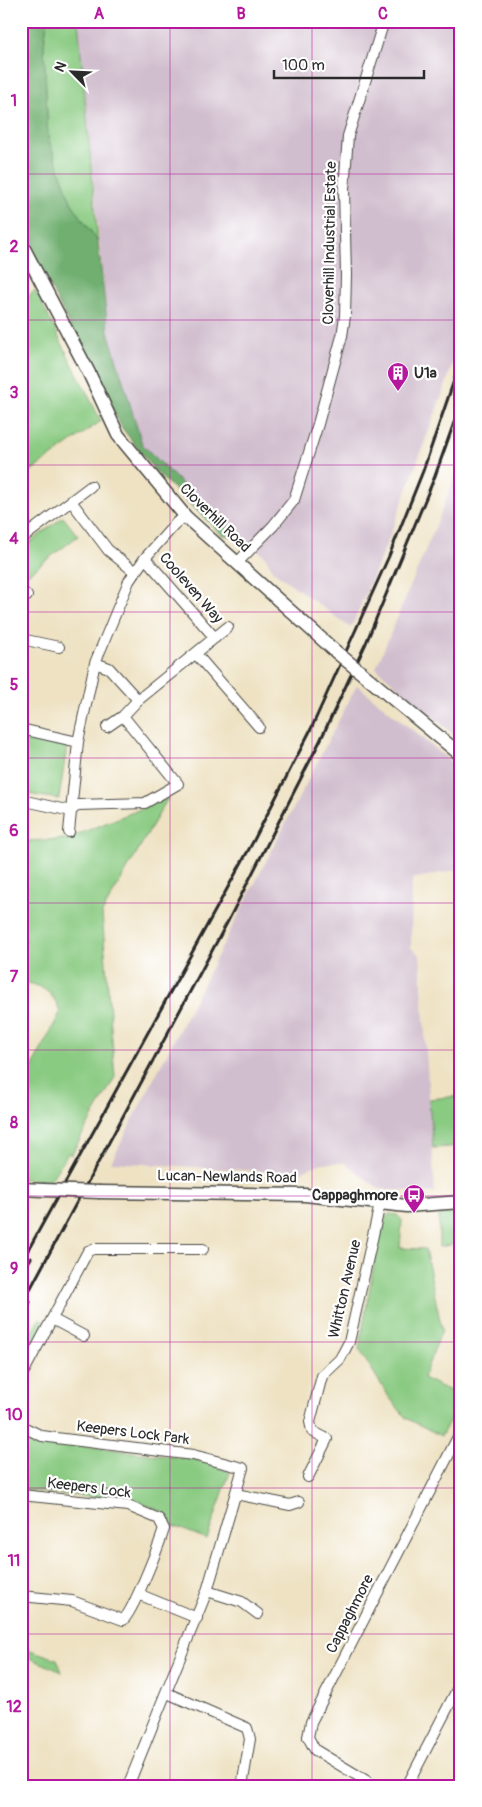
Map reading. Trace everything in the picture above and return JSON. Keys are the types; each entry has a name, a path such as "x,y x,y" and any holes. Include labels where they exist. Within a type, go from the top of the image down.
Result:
{"street":[{"name":"Cloverhill Industrial Estate","path":"237,563 273,526 294,500 321,414 342,336 345,316 344,189 348,136 384,21"},
{"name":"Cloverhill Road","path":"21,243 89,373 118,435 186,516 335,651 461,755"},
{"path":"21,539 92,486"},
{"path":"71,501 108,550 135,572"},
{"path":"69,832 78,742 95,663 135,572 177,522 186,516"},
{"name":"Cooleven Way","path":"146,558 214,638"},
{"path":"106,727 123,716 138,700 228,627"},
{"path":"21,639 60,647"},
{"path":"196,654 259,727"},
{"path":"95,663 109,668 138,700"},
{"path":"71,811 78,805 145,803 178,784 123,716"},
{"path":"21,728 78,742"},
{"path":"21,800 71,811"},
{"name":"Lucan-Newlands Road","path":"21,1189 305,1195 407,1206 461,1202"},
{"name":"Whitton Avenue","path":"308,1477 327,1439 312,1431 310,1422 312,1412 322,1376 340,1359 349,1342 380,1204"},
{"path":"21,1378 88,1251 93,1249 203,1249"},
{"path":"52,1318 84,1336"},
{"name":"Keepers Lock Park","path":"21,1426 42,1436 193,1455 243,1468 236,1494"},
{"name":"Cappaghmore","path":"375,1786 315,1750 308,1737 311,1722 461,1432"},
{"path":"128,1786 208,1591 236,1494 283,1504 299,1502"},
{"name":"Keepers Lock","path":"21,1495 128,1506 160,1519 164,1526 163,1533 138,1594 127,1617 123,1620 72,1602 21,1596"},
{"path":"208,1591 242,1602 258,1614"},
{"path":"138,1594 197,1618"},
{"path":"407,1786 461,1682"},
{"path":"167,1693 247,1728 250,1732 250,1739 242,1786"}],"shaded area":[{"path":"78,21 461,21 461,336 447,381 390,536 351,628 273,571 265,556 217,519 142,444 108,331"},
{"path":"461,458 461,741 376,668 441,513"},
{"path":"357,685 461,770 461,869 412,879 411,948 420,955 435,1193 379,1189 345,1163 322,1163 292,1175 261,1171 111,1162"}],"green space":[{"path":"21,21 47,21 44,45 48,138 71,202 98,242 108,331 142,444 217,519 244,538 222,535 156,472 122,428 26,239 21,215"},
{"path":"47,21 78,21 98,242 71,202 48,138 44,45"},
{"path":"35,290 101,421 24,476 21,472 21,303"},
{"path":"63,517 78,536 28,574 23,568 21,569 21,549"},
{"path":"21,738 67,746 59,799 21,793"},
{"path":"168,798 102,913 115,1077 71,1155 68,1153 50,1181 21,1179 21,1089 60,1013 55,1000 41,987 21,982 21,960 26,939 21,938 21,881 27,841 66,839"},
{"path":"461,1096 461,1146 433,1148 429,1099"},
{"path":"461,1212 461,1243 439,1247 439,1215"},
{"path":"389,1214 397,1215 402,1220 400,1248 425,1249 442,1330 423,1378 461,1396 461,1402 441,1436 406,1418 389,1397 359,1349 383,1220"},
{"path":"39,1319 45,1322 21,1367 21,1351"},
{"path":"21,1430 42,1441 198,1460 230,1472 207,1539 171,1525 163,1512 132,1498 123,1497 121,1500 21,1490"},
{"path":"21,1647 57,1659 62,1672 21,1654"}],"railway":[{"path":"21,1263 254,840 311,729 389,556 423,471 461,360"},
{"path":"21,1306 228,921 320,741 366,643 435,476 461,403"},
{"path":"21,1275 31,1258"},
{"path":"21,1319 30,1302"}],"place":[{"name":"U1a","path":"398,392"},
{"name":"Cappaghmore","path":"414,1214"}]}
